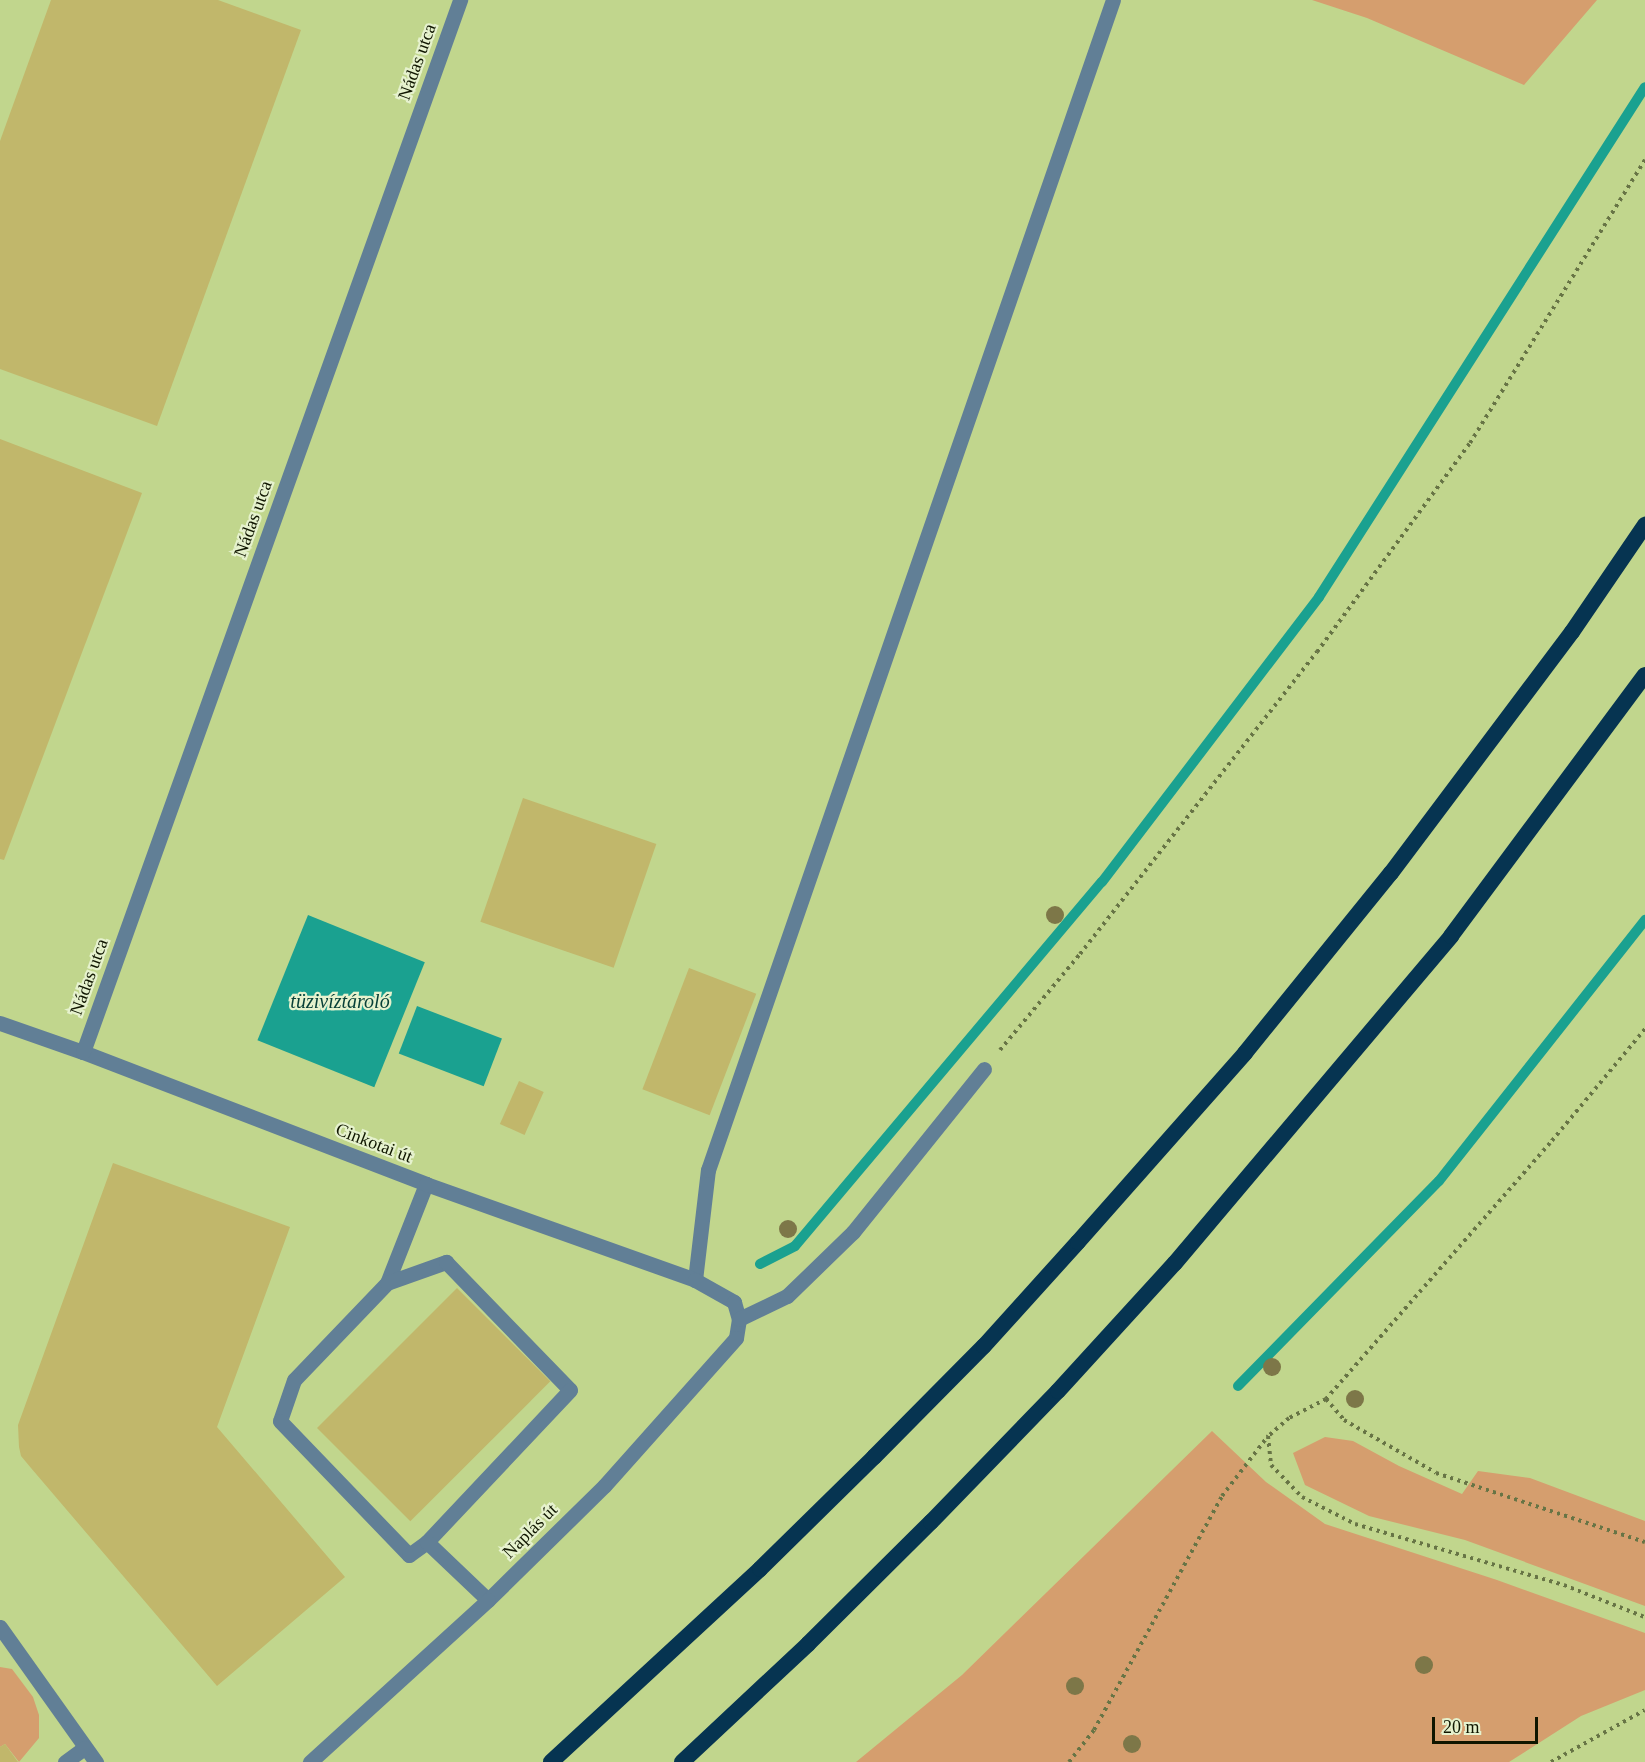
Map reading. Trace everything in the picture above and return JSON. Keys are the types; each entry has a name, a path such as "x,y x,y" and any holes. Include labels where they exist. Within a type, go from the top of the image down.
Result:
{"highway":[{"path":"551,1762 726,1601 866,1465 984,1346 1085,1234 1245,1053 1391,873 1572,632 1645,525"},
{"path":"682,1762 808,1644 931,1522 1058,1390 1175,1263 1451,936 1645,675"}],"street":[{"name":"Nádas utca","path":"83,1052 459,0"},
{"path":"694,1280 708,1170 1113,0"},
{"name":"Cinkotai út","path":"0,1023 83,1052 426,1184 694,1280 734,1302 739,1319"},
{"path":"739,1319 787,1296 853,1232 984,1069"},
{"path":"387,1283 446,1262 570,1390 426,1542 409,1555 280,1421 294,1380 387,1283 426,1184"},
{"name":"Naplás út","path":"310,1762 488,1600 620,1468 736,1338 739,1319"},
{"path":"426,1542 488,1600"},
{"path":"0,1627 96,1762"},
{"path":"65,1762 84,1748"}],"path":[{"path":"984,1069 1080,954 1317,652 1463,453 1645,160"},
{"path":"1069,1762 1094,1730 1222,1496 1268,1436 1288,1418 1326,1399 1550,1143 1645,1029"},
{"path":"1326,1399 1344,1420 1436,1473 1533,1503 1645,1542"},
{"path":"1268,1436 1271,1465 1302,1497 1355,1524 1564,1585 1645,1617"},
{"path":"1551,1762 1645,1710"}],"shaded area":[{"path":"1312,0 1597,0 1524,85 1367,18"},
{"path":"1212,1431 1266,1482 1325,1524 1497,1580 1645,1633 1645,1690 1581,1716 1509,1762 856,1762 962,1675"},
{"path":"1325,1437 1353,1441 1399,1466 1462,1494 1478,1471 1530,1478 1645,1521 1645,1606 1465,1540 1369,1516 1305,1485 1293,1453"},
{"path":"0,1667 12,1669 33,1697 39,1715 39,1738 19,1762 5,1744 0,1747"}],"water":[{"name":"tüzivíztároló","path":"308,915 425,962 374,1087 257,1040"},
{"name":"tüzivíztároló","path":"417,1006 502,1039 484,1086 399,1054"}],"building":[{"path":"51,0 218,0 301,30 157,426 0,369 0,141"},
{"path":"0,439 142,493 4,860 0,859"},
{"path":"523,798 656,844 614,968 480,922"},
{"path":"689,968 756,994 710,1115 642,1089"},
{"path":"519,1081 544,1092 525,1135 500,1124"},
{"path":"113,1163 290,1227 217,1427 345,1577 217,1686 21,1456 19,1447 18,1425"},
{"path":"457,1288 550,1381 410,1521 317,1428"},
{"path":"5,1744 18,1762 0,1762 0,1747"}],"waterway":[{"path":"760,1264 795,1246 1102,882 1319,597 1645,87"},
{"path":"1238,1386 1439,1181 1645,920"}]}
